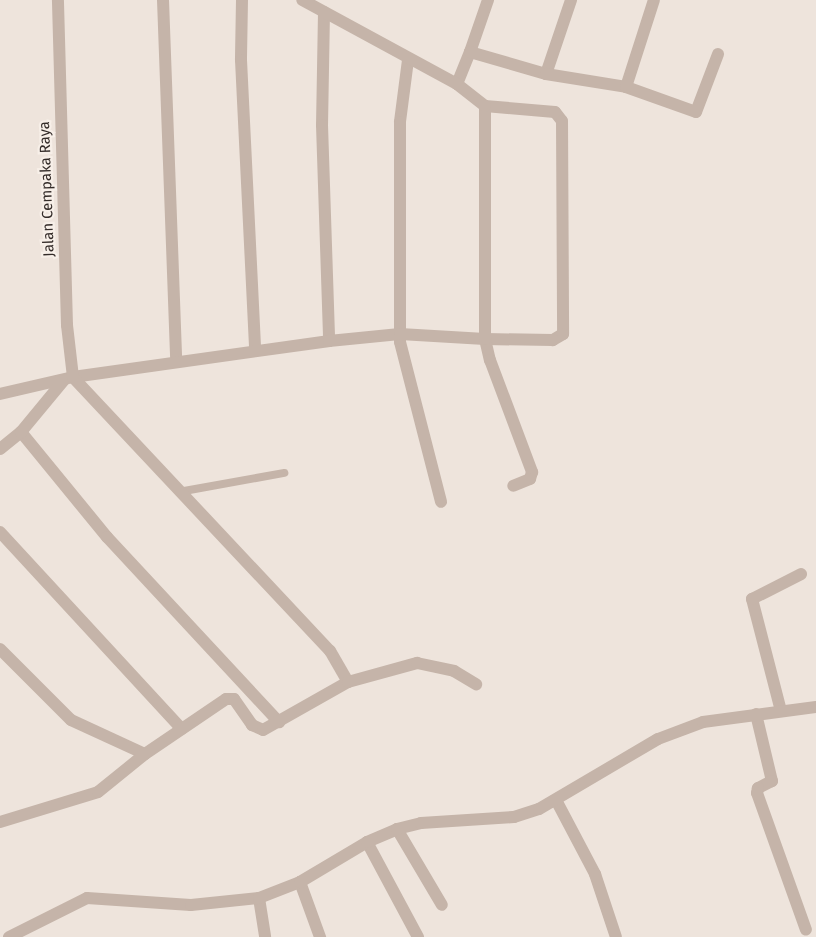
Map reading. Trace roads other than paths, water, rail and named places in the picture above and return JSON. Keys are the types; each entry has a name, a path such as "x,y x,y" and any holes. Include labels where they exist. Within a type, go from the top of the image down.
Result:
{"street":[{"name":"Jalan Cempaka Raya","path":"58,0 68,378"},
{"path":"163,0 176,362"},
{"path":"242,0 241,60 255,350"},
{"path":"302,0 408,60 546,74 626,88 696,112 718,54"},
{"path":"488,0 463,67 485,106 486,341 490,360 532,472 530,479 513,486"},
{"path":"546,74 572,0"},
{"path":"626,88 654,0"},
{"path":"324,12 322,125 329,341"},
{"path":"408,60 400,122 400,338 402,360 442,502"},
{"path":"0,394 68,378 329,341 400,338 486,341 553,340 564,334 562,121 555,112 485,106"},
{"path":"0,449 20,432 68,378"},
{"path":"68,378 184,491 330,651 348,682"},
{"path":"20,432 107,537 279,722"},
{"path":"0,532 182,729"},
{"path":"781,711 752,599 801,574"},
{"path":"0,649 72,720 145,754"},
{"path":"0,822 98,792 145,754 231,697 256,728 263,730 348,682 401,665 426,664 454,670 476,684"},
{"path":"9,937 87,898 191,905 259,898 300,882 367,842 397,829 421,823 514,817 556,800 658,739 704,722 816,707"},
{"path":"756,714 772,781 758,788 757,793 806,930"},
{"path":"556,800 595,874 616,937"},
{"path":"397,829 442,905"},
{"path":"367,842 418,937"},
{"path":"300,882 320,937"},
{"path":"259,898 264,937"}],"lane":[{"path":"184,491 284,473"}]}
